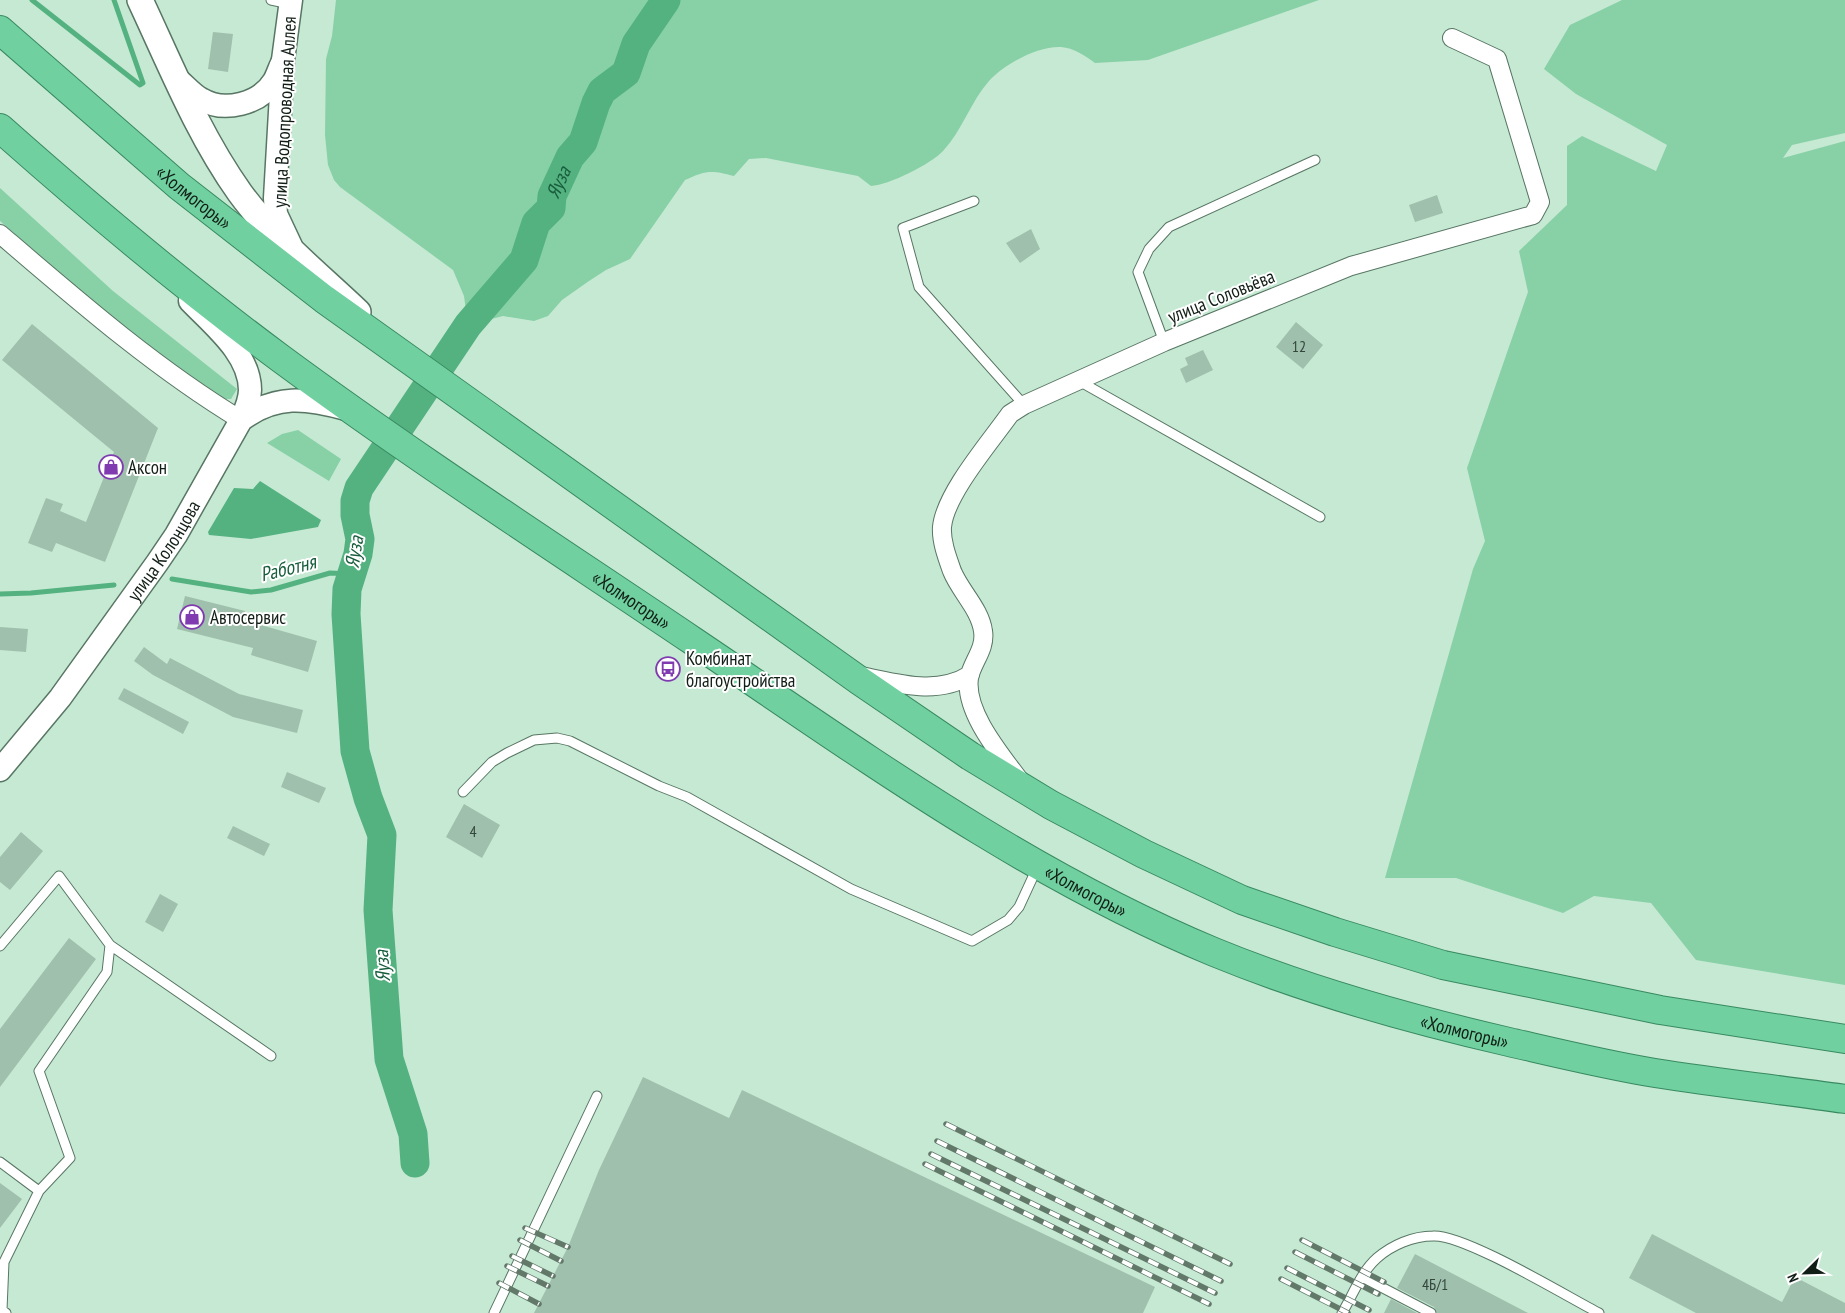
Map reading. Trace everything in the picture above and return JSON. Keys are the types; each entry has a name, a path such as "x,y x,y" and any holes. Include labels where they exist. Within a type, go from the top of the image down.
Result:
{"highway":[{"name":"«Холмогоры»","path":"0,30 179,186 324,299 850,674"},
{"path":"0,128 132,243 281,358 357,412"},
{"name":"«Холмогоры»","path":"357,412 924,798 1038,866 1116,907 1214,952 1320,991 1433,1024 1654,1072 1845,1099"},
{"path":"850,674 970,756 1026,790 1144,854 1242,900 1353,938 1443,965 1660,1010 1845,1038"}],"main road":[{"path":"140,0 198,124 236,188 266,223 399,352"}],"street":[{"name":"улица Водопроводная Аллея","path":"284,1 283,60 275,198 276,214 294,251"},
{"name":"улица Соловьёва","path":"1026,790 979,721 968,686 970,675 980,654 983,631 974,608 952,572 942,537 942,525 953,498 964,479 1010,414 1024,405 1164,342 1351,266 1533,215 1540,202 1497,59 1452,38"},
{"path":"177,78 202,100 218,105 232,106 248,103 261,94 273,83 283,60"},
{"path":"0,234 84,305 182,382 241,420 248,402 250,390 244,366 238,354 218,330 132,243"},
{"name":"улица Колонцова","path":"0,770 60,698 157,563 176,535 241,420 254,410 282,401 309,400 357,412"},
{"path":"850,674 909,685 939,688 959,682 970,675"}],"lane":[{"path":"1164,342 1138,272 1149,249 1169,227 1315,160"},
{"path":"974,202 903,228 919,287 1024,405"},
{"path":"1079,381 1320,517"},
{"path":"463,792 492,762 520,746 545,738 570,741 659,786 687,797 851,889 972,941 1008,920 1019,907 1038,866"},
{"path":"0,946 59,876 110,945 271,1056"},
{"path":"6,1313 2,1310 4,1262 38,1191 70,1158 39,1070 107,972 110,945"},
{"path":"494,1313 596,1096"},
{"path":"0,1162 38,1191"},
{"path":"1342,1313 1362,1277 1376,1259 1403,1242 1441,1236 1468,1245 1599,1313"},
{"path":"1362,1277 1431,1313"}],"shaded area":[{"path":"336,0 1319,0 1148,60 1095,63 1075,50 1061,47 1052,47 1022,57 1004,68 989,81 956,134 943,151 929,162 909,173 879,185 871,186 858,176 766,158 749,159 734,176 714,172 698,174 685,180 630,259 606,270 589,281 562,300 548,316 534,321 503,316 468,325 464,296 453,270 340,187 334,180 328,165 325,135 326,59 332,36"},
{"path":"1622,0 1845,0 1845,133 1792,145 1783,158 1845,141 1845,985 1696,960 1651,903 1594,896 1563,913 1456,878 1385,878 1473,569 1485,541 1467,468 1528,292 1519,251 1567,205 1567,146 1582,136 1656,171 1667,145 1576,94 1544,69 1570,25"},
{"path":"0,188 113,291 237,389 231,399 218,399 198,386 90,299 0,221"},
{"path":"298,430 341,459 329,481 267,443 282,434"},
{"path":"260,481 321,520 318,527 251,539 209,535 208,532 234,488 253,489"}],"building":[{"path":"213,32 233,34 228,72 208,69"},
{"path":"1437,195 1443,213 1415,222 1409,205"},
{"path":"1031,229 1040,249 1020,263 1006,243"},
{"path":"1296,322 1323,345 1303,369 1276,347"},
{"path":"32,324 158,428 105,562 56,543 52,552 28,543 46,498 63,504 60,511 86,522 114,452 2,360"},
{"path":"1203,350 1213,370 1186,383 1180,369 1188,365 1185,358"},
{"path":"185,596 245,611 243,620 317,641 308,672 251,655 253,648 177,629"},
{"path":"0,627 28,629 26,652 0,650"},
{"path":"144,647 167,664 170,658 239,694 303,710 297,733 233,717 153,675 134,661"},
{"path":"124,688 189,722 183,734 118,699"},
{"path":"287,772 326,788 319,803 281,787"},
{"path":"464,804 500,825 482,858 446,837"},
{"path":"233,826 270,844 264,856 227,838"},
{"path":"21,832 43,851 10,890 0,882 0,857"},
{"path":"160,894 178,904 163,932 145,922"},
{"path":"69,938 96,959 0,1087 0,1029"},
{"path":"643,1077 729,1118 742,1090 1155,1287 1143,1313 534,1313 568,1247 599,1170"},
{"path":"0,1183 22,1199 0,1228"},
{"path":"1652,1234 1782,1302 1795,1277 1845,1303 1845,1313 1696,1313 1629,1278"},
{"path":"1415,1254 1528,1313 1437,1313 1434,1307 1397,1288"},
{"path":"1391,1299 1417,1313 1384,1313"}],"waterway":[{"path":"32,0 140,85 143,83 114,0"},
{"name":"Яуза","path":"415,1163 413,1134 389,1059 378,910 382,835 368,798 355,751 346,614 347,589 358,554 360,539 355,515 355,501 359,488 468,325 524,260 536,223 551,208 552,196 570,157 583,142 602,91 626,73 636,44 666,0"},
{"name":"Работня","path":"172,579 251,592 271,590 330,573 352,574"},
{"name":"Работня","path":"0,594 114,585"}],"railway":[{"path":"946,1124 1230,1264"},
{"path":"937,1141 1221,1281"},
{"path":"931,1154 1215,1293"},
{"path":"925,1164 1209,1304"},
{"path":"525,1228 568,1247"},
{"path":"520,1240 561,1261"},
{"path":"1302,1240 1384,1282"},
{"path":"1295,1252 1378,1294"},
{"path":"512,1256 553,1276"},
{"path":"507,1266 548,1286"},
{"path":"1287,1268 1369,1310"},
{"path":"1281,1279 1348,1313"},
{"path":"499,1283 539,1304"}],"place":[{"name":"Аксон","path":"111,467"},
{"name":"Автосервис","path":"192,617"},
{"name":"Комбинат благоустройства","path":"668,669"}]}
